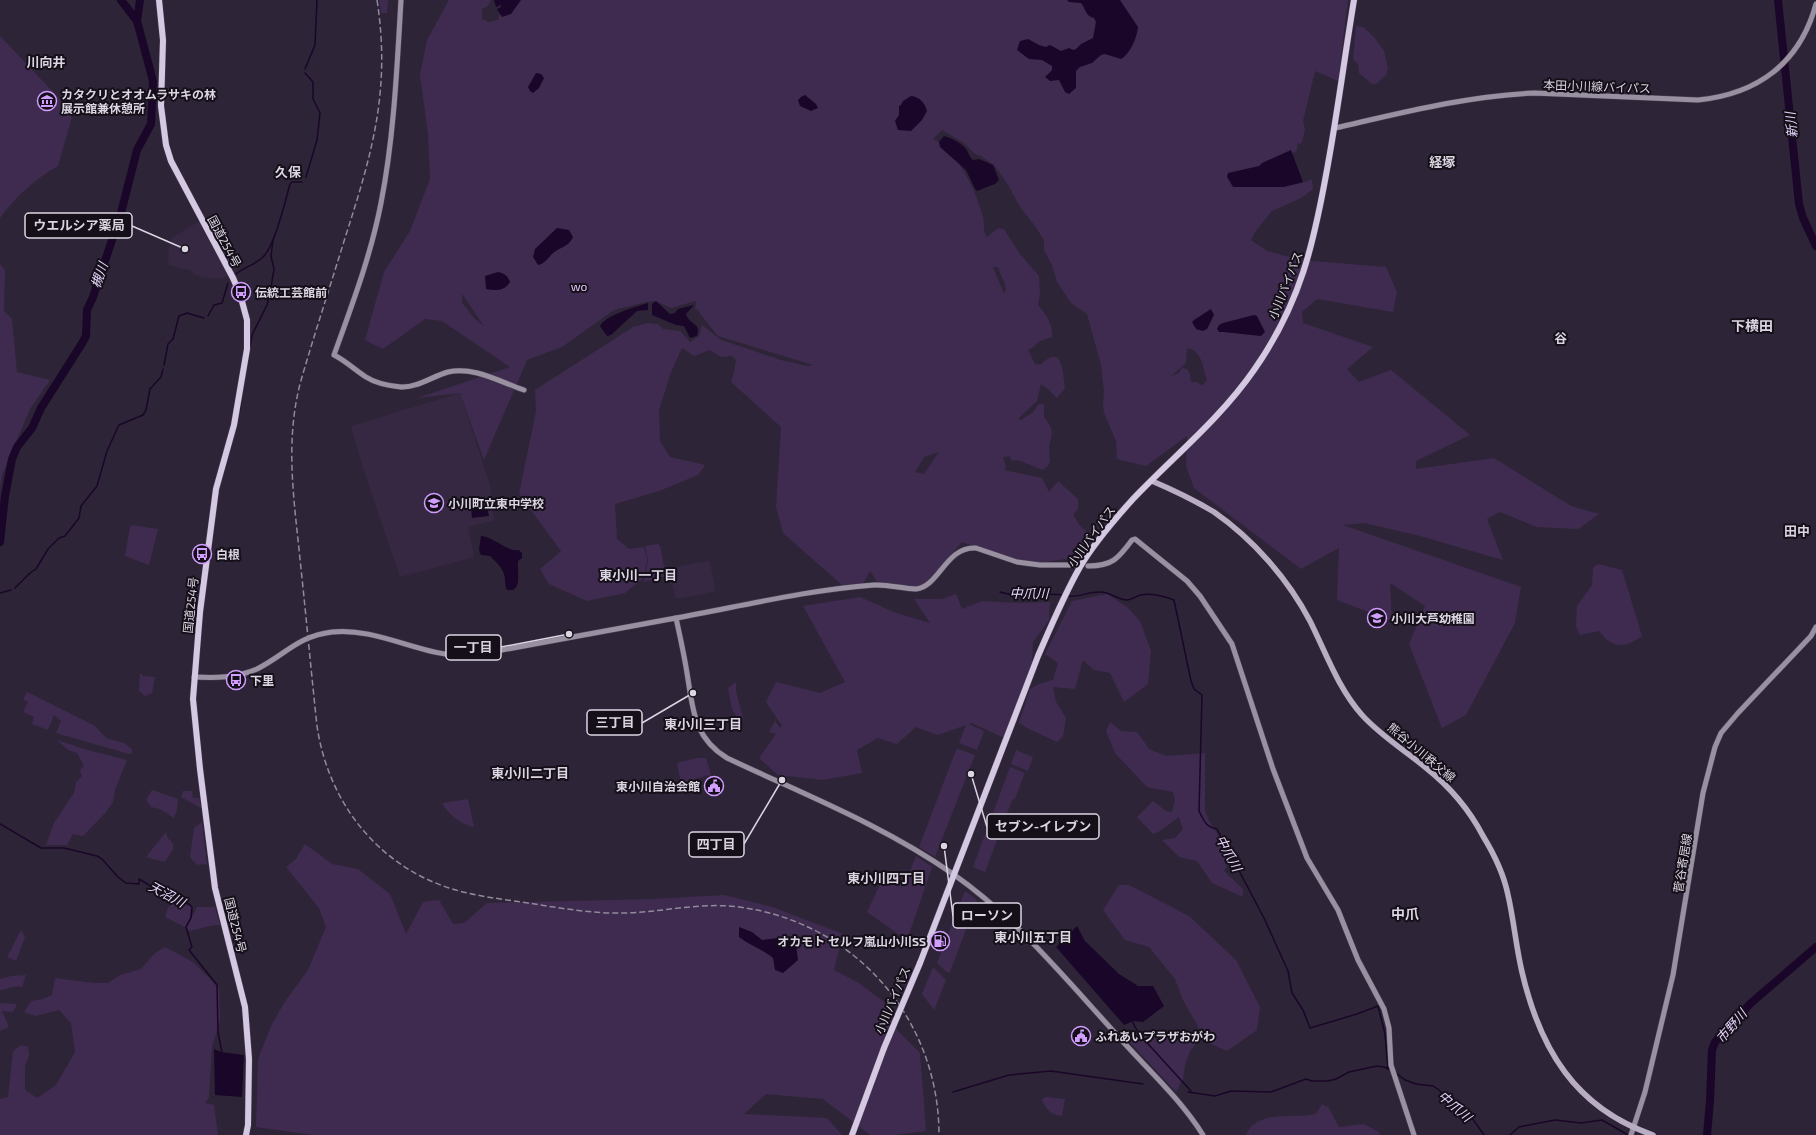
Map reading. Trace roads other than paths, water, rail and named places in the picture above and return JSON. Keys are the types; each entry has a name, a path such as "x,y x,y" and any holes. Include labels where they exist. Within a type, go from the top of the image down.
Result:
{"highway":[{"name":"国道254号","path":"159,0 163,40 161,106 166,145 177,174 240,294 248,328 234,425 216,489 200,612 194,677 195,724 212,868 245,1007 249,1059 248,1125 246,1135"},
{"name":"小川バイパス","path":"852,1135 884,1048 920,963 1038,656 1070,585 1103,534 1134,498 1200,434 1232,399 1255,369 1280,328 1298,288 1309,258 1318,224 1335,128 1354,0"}],"main road":[{"name":"熊谷小川秩父線","path":"1152,480 1214,512 1240,533 1267,560 1292,592 1310,621 1341,686 1354,705 1381,732 1436,777 1453,793 1472,817 1484,837 1503,879 1508,894 1526,985 1542,1034 1554,1059 1571,1082 1586,1098 1634,1128 1653,1135"}],"street":[{"path":"401,0 391,133 381,204 362,278 334,354 350,364 367,378 402,387 411,386 449,372 461,371 474,372 524,390"},
{"name":"本田小川線バイパス","path":"1335,128 1449,103 1510,94 1534,93 1698,100 1720,97 1744,90 1762,81 1778,67 1789,56 1806,32 1816,4"},
{"path":"1088,566 1102,566 1114,561 1132,540 1135,539 1187,581 1200,596 1232,644 1273,769 1307,858 1338,910 1358,960 1384,1009 1389,1028 1394,1074 1414,1135"},
{"path":"194,677 221,678 246,673 264,665 300,642 311,637 331,633 362,634 436,653 469,656 834,589 876,584 916,588 928,583 956,553 971,547 1024,564 1074,565"},
{"path":"676,618 695,720 704,738 715,751 731,760 869,824 953,874 1036,945 1141,1063 1172,1095 1203,1135"},
{"name":"菅谷寄居線","path":"1630,1135 1634,1128 1645,1092 1673,975 1703,793 1715,747 1721,733 1811,636 1816,627"}],"waterway":[{"name":"槻川","path":"0,542 5,496 12,459 17,447 32,428 41,408 86,336 87,310 93,297 121,213 137,150 151,124 153,81 137,21 121,0"},
{"path":"137,21 140,0"},
{"path":"305,69 315,45 317,0"},
{"name":"新川","path":"1778,0 1799,204 1803,218 1816,246"},
{"path":"305,73 313,82 313,99 320,113 317,140 306,177"},
{"path":"236,274 263,257 272,243 290,184 292,182 302,182"},
{"path":"250,347 252,335 267,305 270,293 274,269 271,256 273,240"},
{"path":"208,316 214,305 222,303 228,283"},
{"path":"164,365 168,344 173,339 179,316 187,313 204,318"},
{"path":"15,588 36,569 48,549 59,538 65,536 79,518 81,506 97,486 107,451 119,425 143,415 146,410 150,389 161,377 163,369"},
{"path":"240,410 241,402"},
{"path":"0,593 11,590"},
{"name":"中爪川","path":"1000,592 1016,595 1064,595"},
{"name":"中爪川","path":"1067,596 1101,592 1108,593 1124,600 1149,594 1174,600 1191,681 1194,689 1202,695 1199,811 1204,821 1208,825 1217,829 1264,918 1288,971 1292,993 1303,1010 1310,1028 1378,1006 1385,1034 1388,1069"},
{"name":"天沼川","path":"0,824 41,848 64,848 97,856 102,859 118,877 126,883 139,884 139,879 174,900 189,904 192,907 191,918 186,927 192,947 189,950 217,985 218,1032 222,1053"},
{"name":"市野川","path":"1707,1135 1712,1050 1715,1042 1751,1003 1816,947"},
{"path":"1132,1021 1139,1034 1191,1091"},
{"path":"1188,1092 1215,1096 1231,1091 1271,1092 1306,1079 1312,1081 1328,1081 1336,1079 1349,1072 1377,1066 1391,1070"},
{"path":"953,1092 1009,1075 1051,1071 1143,1084"},
{"name":"中爪川","path":"1396,1073 1405,1080 1416,1084 1433,1086 1439,1090 1458,1112 1472,1118 1484,1135"},
{"name":"中爪川","path":"1510,1135 1519,1127 1555,1120 1581,1123 1602,1120 1628,1135"}],"railway":[{"path":"377,0 381,33 382,63 380,93 371,150 355,207 300,384 295,406 293,428 293,493 317,726 323,754 332,780 344,804 360,826 378,846 399,863 423,877 449,888 488,897 564,909 601,913 639,912 696,906 739,907 781,916 819,933 853,955 882,983 906,1016 924,1053 935,1093 939,1135"}],"place":[{"name":"カタクリとオオムラサキの林 展示館兼休憩所","path":"47,101"},
{"name":"ウエルシア薬局","path":"185,249"},
{"name":"伝統工芸館前","path":"241,292"},
{"name":"小川町立東中学校","path":"434,503"},
{"name":"白根","path":"202,554"},
{"name":"小川大芦幼稚園","path":"1377,618"},
{"name":"一丁目","path":"569,634"},
{"name":"下里","path":"236,680"},
{"name":"三丁目","path":"693,693"},
{"name":"セブン-イレブン","path":"971,774"},
{"name":"四丁目","path":"782,780"},
{"name":"東小川自治会館","path":"714,786"},
{"name":"ローソン","path":"944,846"},
{"name":"オカモト セルフ嵐山小川SS","path":"940,941"},
{"name":"ふれあいプラザおがわ","path":"1081,1036"}],"district":[{"name":"川向井","path":"46,62"},
{"name":"経塚","path":"1442,162"},
{"name":"久保","path":"288,172"},
{"name":"下横田","path":"1752,325"},
{"name":"谷","path":"1561,338"},
{"name":"田中","path":"1797,531"},
{"name":"東小川一丁目","path":"638,575"},
{"name":"東小川三丁目","path":"703,724"},
{"name":"東小川二丁目","path":"530,773"},
{"name":"東小川四丁目","path":"886,878"},
{"name":"中爪","path":"1405,913"},
{"name":"東小川五丁目","path":"1033,937"}],"park label":[{"name":"wo","path":"579,286"}]}
